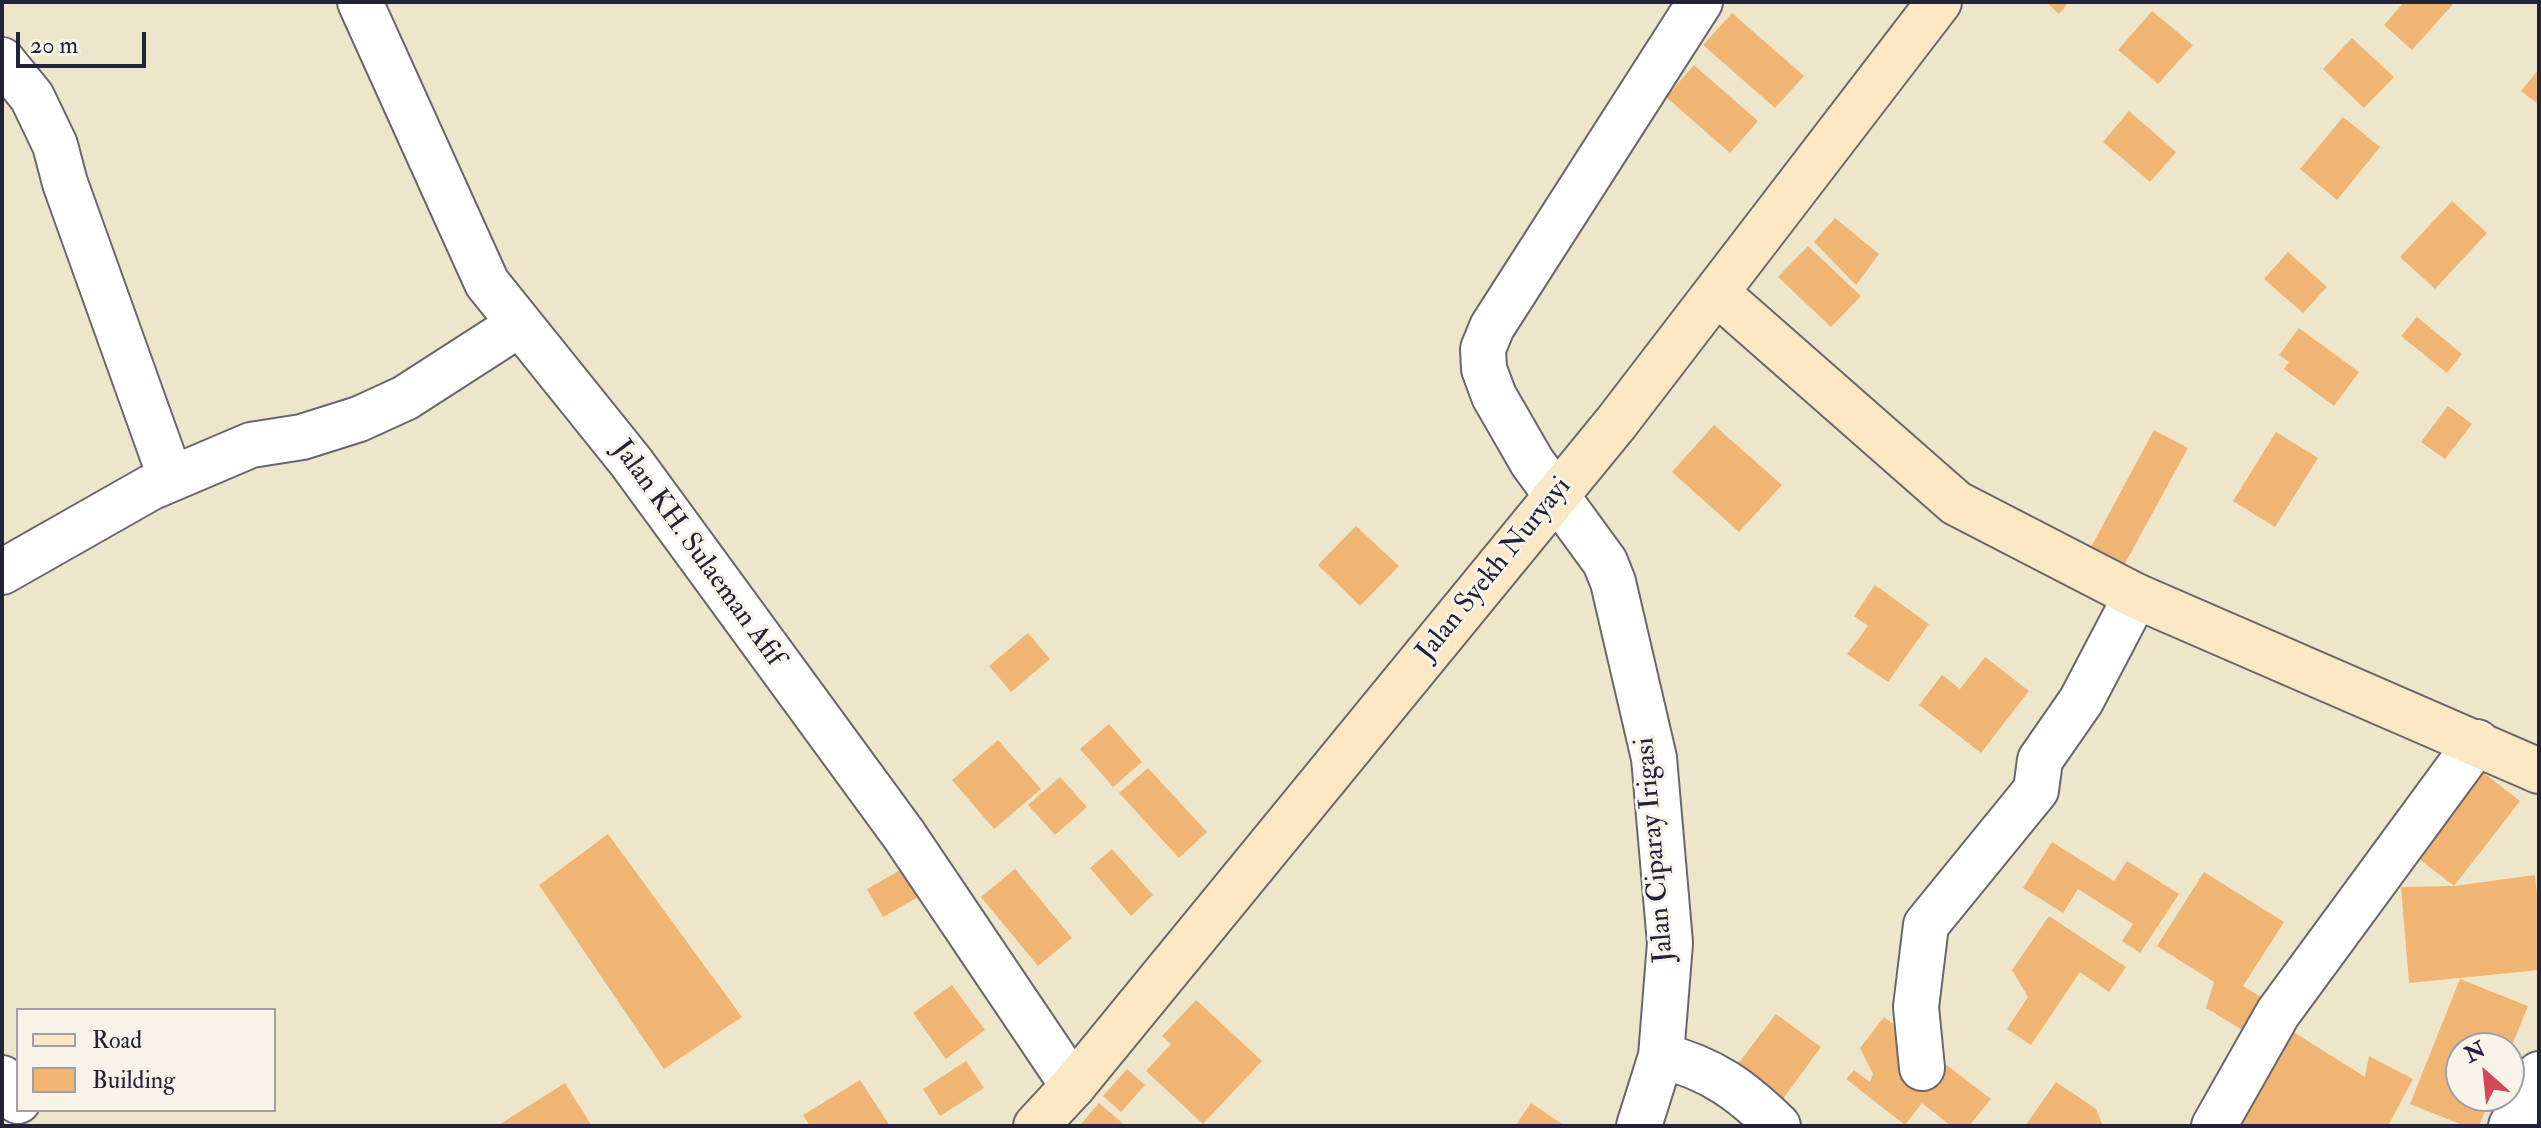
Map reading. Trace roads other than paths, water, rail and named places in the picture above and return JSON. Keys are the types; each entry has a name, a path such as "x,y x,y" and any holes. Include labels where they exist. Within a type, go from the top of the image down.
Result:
{"main road":[{"name":"Jalan Syekh Nuryayi","path":"1036,1126 1073,1086 1616,423 1939,2"},
{"path":"1717,293 1956,503 2136,596 2539,771"}],"street":[{"name":"Jalan KH. Sulaeman Afif","path":"360,2 487,283 631,462 904,835 1073,1086"},
{"name":"Jalan Ciparay Irigasi","path":"1639,1126 1690,1066 1670,943 1654,758 1613,582 1605,562 1564,487 1532,462 1494,396 1484,369 1483,349 1492,327 1700,2"},
{"path":"2,60 32,97 55,145 65,183 171,479"},
{"path":"2,572 150,488 251,445 302,437 359,419 405,398 520,324"},
{"path":"1922,1068 1916,1007 1926,925 2036,790 2040,760 2081,701 2136,596"},
{"path":"2214,1126 2278,1013 2477,742"},
{"path":"1690,1066 1748,1096 1778,1126"},
{"path":"2511,1126 2539,1074"},
{"path":"2,1078 16,1098"}]}
